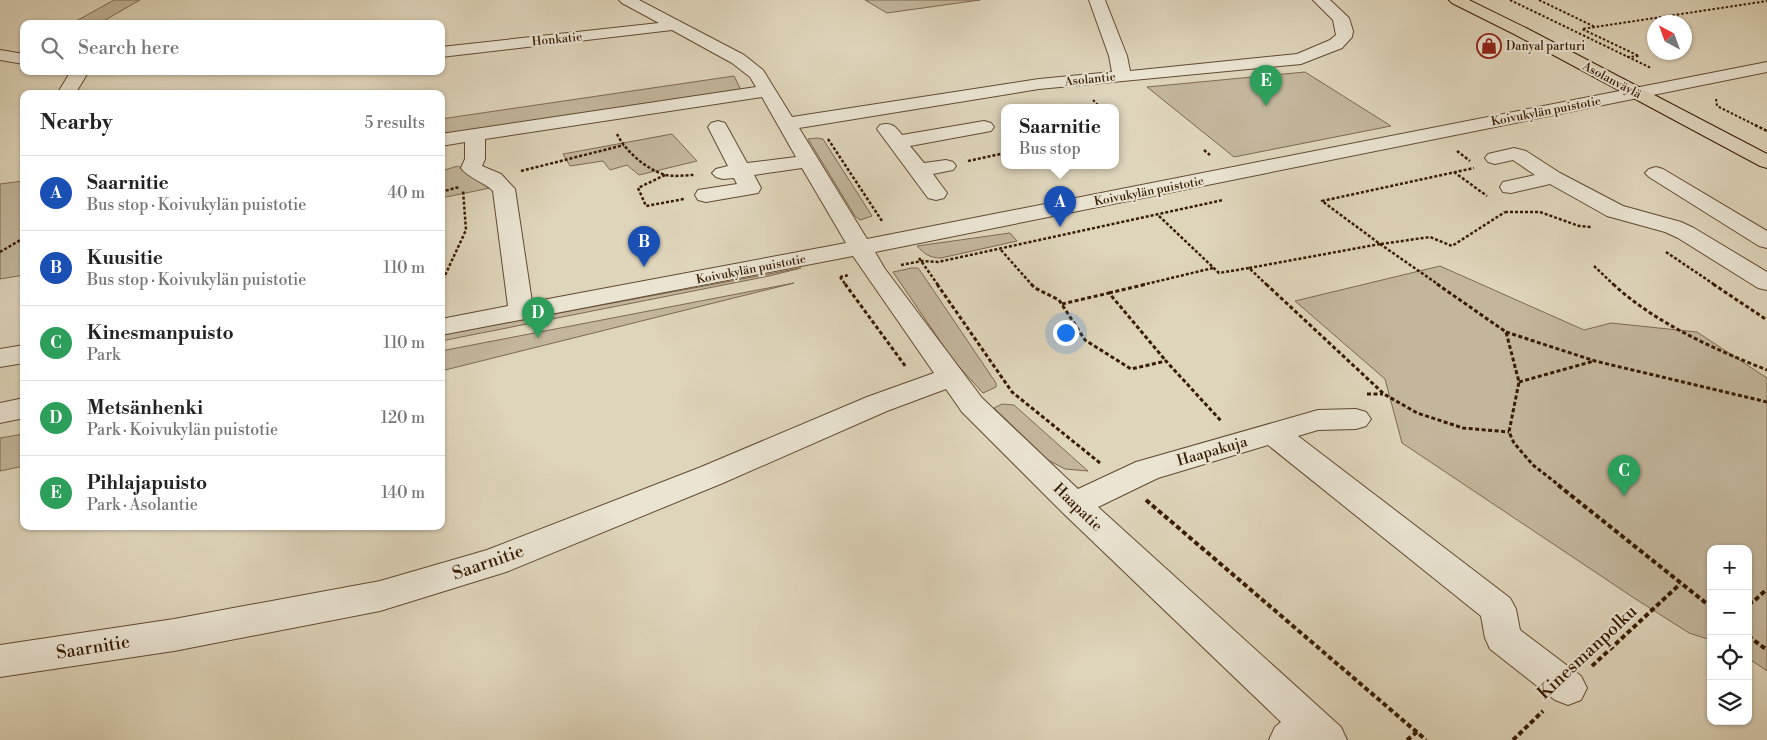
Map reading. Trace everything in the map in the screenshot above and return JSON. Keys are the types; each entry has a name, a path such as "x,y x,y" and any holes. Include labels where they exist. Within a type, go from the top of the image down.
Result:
{"main road":[{"name":"Asolanväylä","path":"1457,0 1767,162"},
{"name":"Asolanväylä","path":"1481,0 1529,22 1767,145"}],"street":[{"name":"Haapatie","path":"627,0 738,60 757,74 860,248 972,405 1308,734"},
{"path":"1098,0 1118,56 1122,76"},
{"name":"Asolantie","path":"787,124 1039,84 1264,64 1301,58 1336,44 1344,37 1345,32 1342,18 1321,0"},
{"name":"Honkatie","path":"445,52 662,28 673,25"},
{"path":"0,55 20,58"},
{"name":"Koivukylän puistotie","path":"445,326 906,239 1767,67"},
{"path":"68,90 78,75"},
{"path":"445,139 767,91"},
{"path":"706,195 750,188 718,127"},
{"path":"936,193 892,136 984,127"},
{"path":"474,135 475,159 470,168 494,179 504,189 521,312"},
{"path":"1495,158 1514,154 1519,155 1553,178 1615,211 1672,227 1686,233 1767,283"},
{"path":"714,175 809,161"},
{"path":"918,170 946,166"},
{"path":"1656,173 1767,241"},
{"path":"1511,187 1553,178"},
{"path":"0,358 20,355"},
{"name":"Saarnitie","path":"0,661 174,634 380,596 494,562 712,475 877,404 951,377"},
{"path":"0,413 20,409"},
{"name":"Haapakuja","path":"1074,504 1147,470 1318,420 1356,419"},
{"path":"1272,433 1498,609 1503,638 1568,688"}],"path":[{"path":"1510,0 1626,57 1718,95 1715,101 1717,106 1767,131"},
{"path":"1539,0 1595,27"},
{"path":"1626,57 1638,56 1582,29 1767,1"},
{"path":"1089,96 1097,104"},
{"path":"612,114 619,140 638,158 665,175"},
{"path":"824,132 882,221 898,228 1012,392 1122,480 1426,740"},
{"path":"494,179 563,159 624,145"},
{"path":"1455,150 1478,167 1322,201 1506,332 1595,361 1767,402"},
{"path":"946,166 1001,154"},
{"path":"1454,172 1491,199"},
{"path":"706,195 646,206 638,188 665,175 714,175"},
{"path":"445,275 466,230 463,187"},
{"path":"1159,216 1220,273 1380,244 1430,237 1452,246 1505,211 1540,212 1579,226 1597,227"},
{"path":"0,252 20,240"},
{"path":"1000,249 1036,288 1059,300 1085,340 1131,369 1166,361"},
{"path":"1665,251 1767,320"},
{"path":"806,258 811,271 840,277 920,388"},
{"path":"1594,266 1626,296 1656,315 1721,352 1767,370"},
{"path":"1062,304 1214,268"},
{"path":"1249,268 1384,394 1417,412 1463,428 1509,432"},
{"path":"1109,293 1166,361 1227,428"},
{"path":"1506,332 1514,356 1519,382 1509,432 1514,443 1533,464 1707,604"},
{"path":"1519,382 1595,361"},
{"name":"Kinesmanpolku","path":"1513,740 1680,584"},
{"path":"1752,602 1767,589"},
{"path":"1752,639 1767,650"},
{"path":"1407,740 1417,732"}],"shaded area":[{"path":"114,0 140,0 105,20 78,20"},
{"path":"865,0 980,0 887,13"},
{"path":"1305,72 1391,126 1234,157 1147,87"},
{"path":"734,76 742,92 445,140 445,118"},
{"path":"672,134 697,161 639,175 627,165 610,170 603,161 570,166 563,154"},
{"path":"808,139 823,139 872,216 860,220 855,216"},
{"path":"458,166 490,188 445,197 445,170"},
{"path":"20,182 20,276 0,279 0,184"},
{"path":"1010,233 1017,241 941,258 928,255 917,246"},
{"path":"1440,266 1584,330 1611,323 1697,332 1767,378 1767,671 1752,661 1752,545 1707,545 1707,639 1689,633 1402,443 1385,379 1295,301"},
{"path":"801,268 445,340 445,334"},
{"path":"918,268 921,272 996,383 996,387 983,393 953,360 893,272"},
{"path":"794,283 445,370 445,350"},
{"path":"1002,404 1014,405 1088,471 1065,469 1048,460 994,408"},
{"path":"20,435 20,467 0,471 0,438"}],"place":[{"name":"Danyal parturi","path":"1489,46"},
{"name":"Pihlajapuisto","path":"1266,106"},
{"name":"Saarnitie","path":"1060,227"},
{"name":"Kuusitie","path":"644,267"},
{"name":"Metsänhenki","path":"538,338"},
{"name":"Kinesmanpuisto","path":"1624,496"}]}
